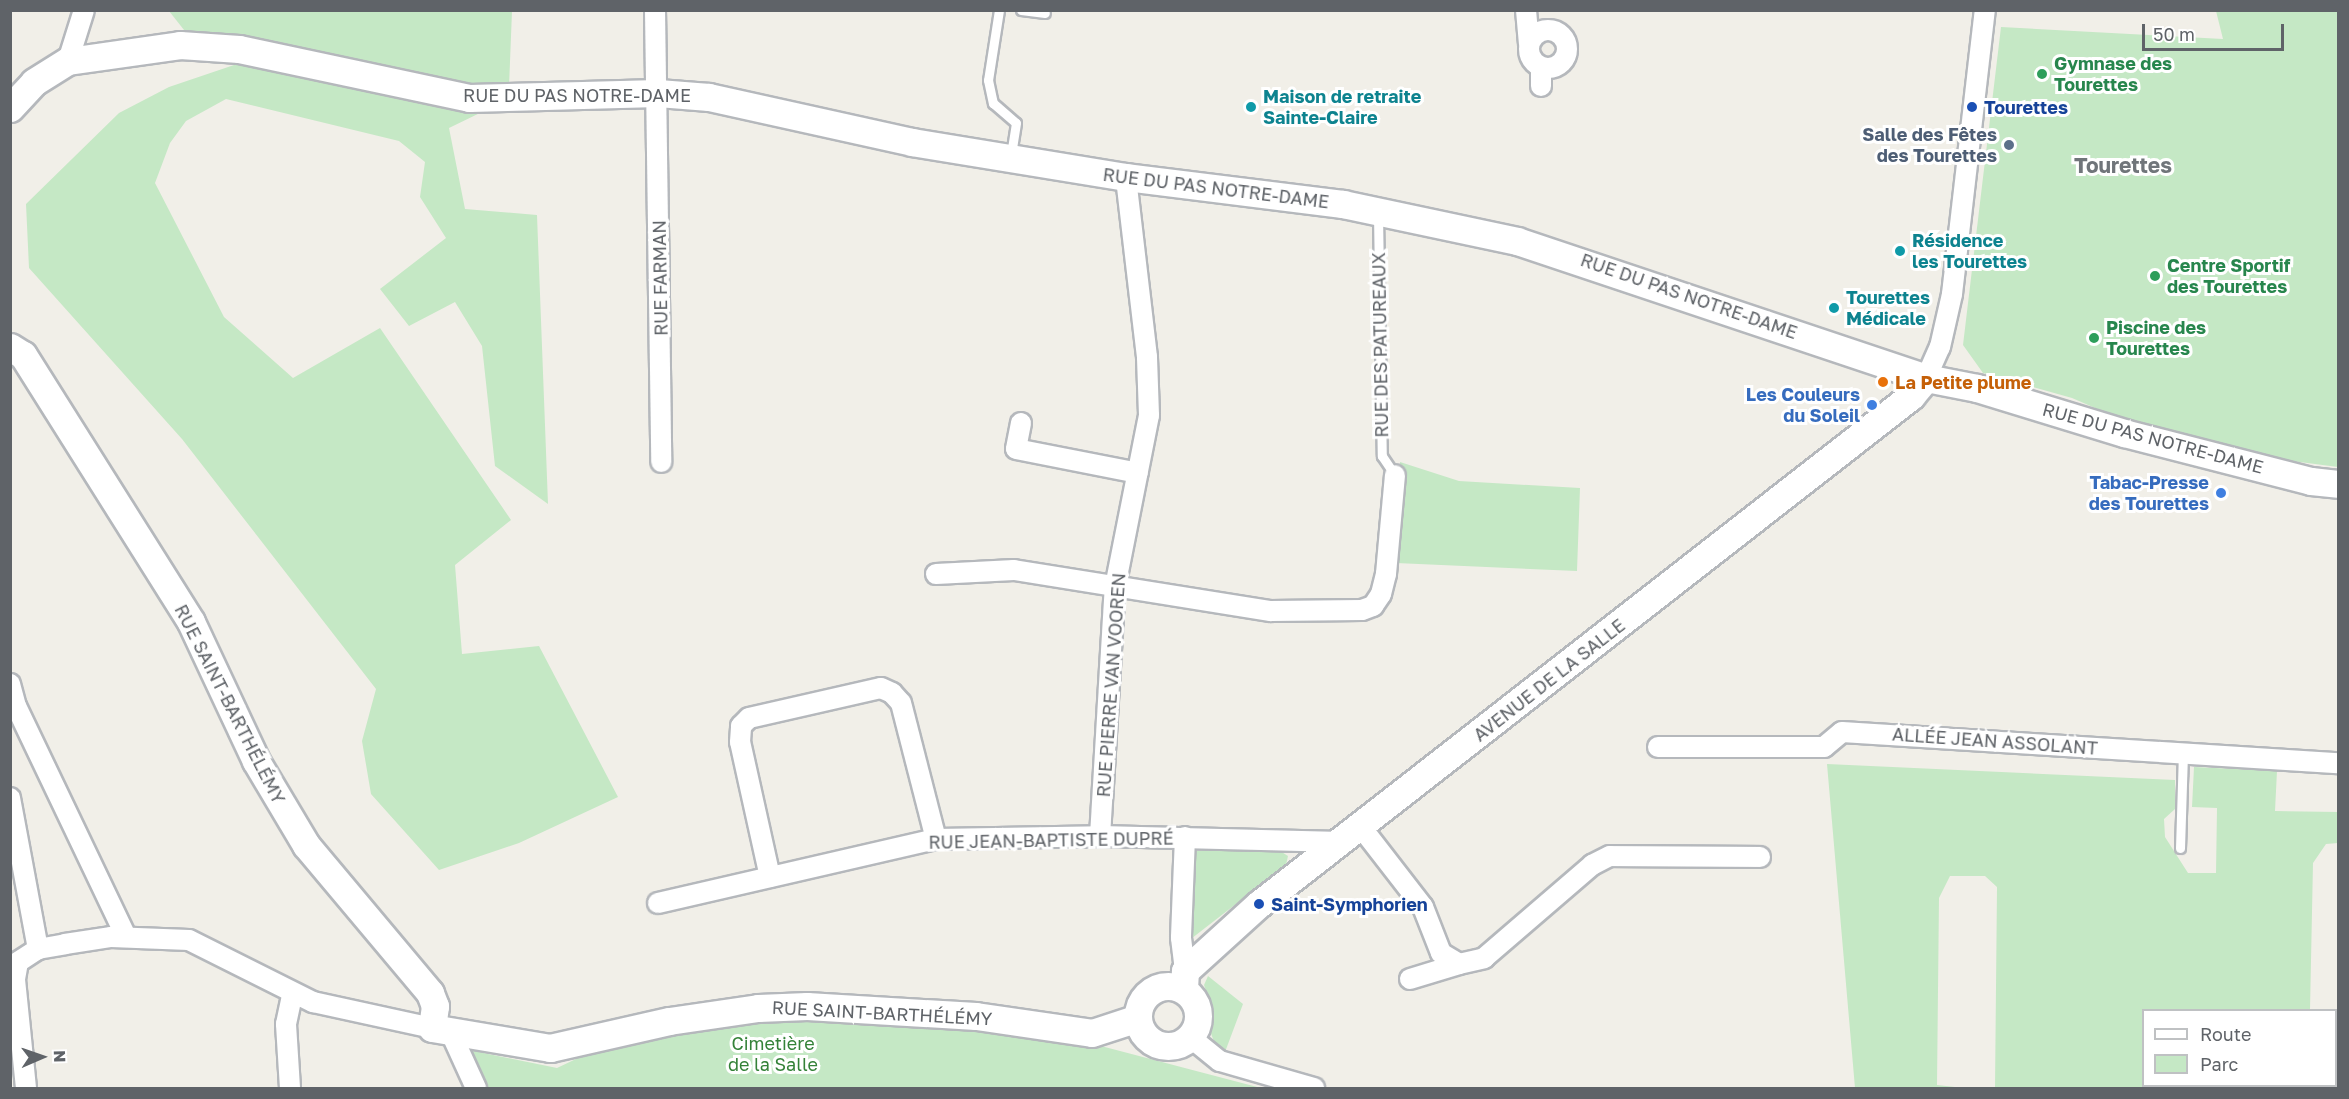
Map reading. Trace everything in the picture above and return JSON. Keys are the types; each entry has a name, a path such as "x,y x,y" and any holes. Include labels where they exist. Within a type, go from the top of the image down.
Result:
{"street":[{"path":"10,108 34,82 68,61 84,10"},
{"name":"RUE FARMAN","path":"654,10 658,93 661,462"},
{"path":"1526,10 1529,43 1531,60 1541,77 1564,60 1565,41 1550,30 1538,33 1529,43"},
{"path":"1926,378 1940,347 1952,294 1985,10"},
{"name":"RUE DU PAS NOTRE-DAME","path":"68,61 180,45 239,49 469,98 658,93 709,97 912,142 1126,177 1378,212 1558,252 1926,378 1977,388 2124,433 2338,484"},
{"name":"RUE PIERRE VAN VOOREN","path":"1100,837 1115,587 1149,415 1147,357 1126,177"},
{"name":"RUE SAINT-BARTHÉLÉMY","path":"10,347 23,355 191,622 256,761 306,845 430,993 441,1029 550,1048 688,1017 758,1008 807,1006 976,1016 1092,1033 1138,1018"},
{"name":"AVENUE DE LA SALLE","path":"1184,980 1259,904 1352,834 1911,396 1926,378"},
{"path":"1021,423 1016,449 1138,474"},
{"path":"936,574 1014,570 1271,611 1362,610 1373,606 1382,594 1386,574 1395,475"},
{"path":"10,684 16,706 126,937"},
{"path":"770,877 740,742 741,726 749,718 760,715 881,688 892,693 901,703 936,839"},
{"name":"ALLÉE JEAN ASSOLANT","path":"1658,747 1824,747 1842,732 2338,764"},
{"path":"10,798 38,949"},
{"path":"1352,834 1424,907 1441,953 1459,964"},
{"name":"RUE JEAN-BAPTISTE DUPRÉ","path":"658,903 936,839 1352,834"},
{"path":"1184,980 1148,993 1138,1018 1153,1042 1172,1046 1190,1037 1198,1012 1184,980 1180,938 1185,837"},
{"path":"1410,979 1484,958 1592,865 1610,856 1760,857"},
{"path":"26,1089 15,979 18,962 38,949 126,937 189,940 292,995 441,1029 476,1089"},
{"path":"290,1089 285,1024 292,995"},
{"path":"1190,1037 1220,1062 1314,1089"}],"lane":[{"path":"999,10 988,80 993,103 1016,123 1011,158"},
{"path":"1021,10 1045,13"},
{"name":"RUE DES PATUREAUX","path":"1378,212 1382,456 1395,475"},
{"path":"2180,848 2184,753"}],"green space":[{"path":"169,11 512,11 509,87 467,86 188,35"},
{"name":"Centre Sportif des Tourettes","path":"2216,11 2338,11 2338,467 2292,461 2116,417 2072,398 1983,373 1963,345 2001,27 2223,39"},
{"path":"237,64 273,66 484,111 449,128 465,209 537,215 548,504 495,466 482,346 455,302 409,326 380,289 446,238 420,197 425,162 399,141 226,99 186,121 170,143 155,183 224,317 293,378 380,328 511,520 455,565 462,654 539,646 618,797 519,843 439,870 371,794 362,741 376,689 182,439 29,268 26,204 119,113 169,87"},
{"path":"1400,462 1459,481 1580,488 1577,571 1396,563"},
{"path":"1827,764 2175,780 2175,809 2164,819 2165,837 2188,873 2216,873 2217,808 2192,807 2194,767 2277,771 2275,811 2338,812 2338,843 2326,844 2313,863 2310,1009 2142,1009 2142,1087 2335,1088 1995,1088 1997,887 1985,876 1950,876 1939,898 1937,1085 1964,1088 1855,1088"},
{"path":"1191,851 1280,851 1288,856 1286,865 1187,942"},
{"path":"1208,976 1243,1004 1225,1052 1215,1044 1210,1031 1212,1008 1204,985"},
{"name":"Cimetière de la Salle","path":"816,1019 1010,1032 1101,1046 1261,1088 484,1088 469,1050 557,1068 597,1049 713,1022"}],"place":[{"name":"Gymnase des Tourettes","path":"2042,74"},
{"name":"Maison de retraite Sainte-Claire","path":"1251,107"},
{"name":"Tourettes","path":"1972,107"},
{"name":"Salle des Fêtes des Tourettes","path":"2009,145"},
{"name":"Résidence les Tourettes","path":"1900,251"},
{"name":"Centre Sportif des Tourettes","path":"2155,276"},
{"name":"Tourettes Médicale","path":"1834,308"},
{"name":"Piscine des Tourettes","path":"2094,338"},
{"name":"La Petite plume","path":"1883,382"},
{"name":"Les Couleurs du Soleil","path":"1872,405"},
{"name":"Tabac-Presse des Tourettes","path":"2221,493"},
{"name":"Saint-Symphorien","path":"1259,904"}],"district":[{"name":"Tourettes","path":"2123,165"}]}
